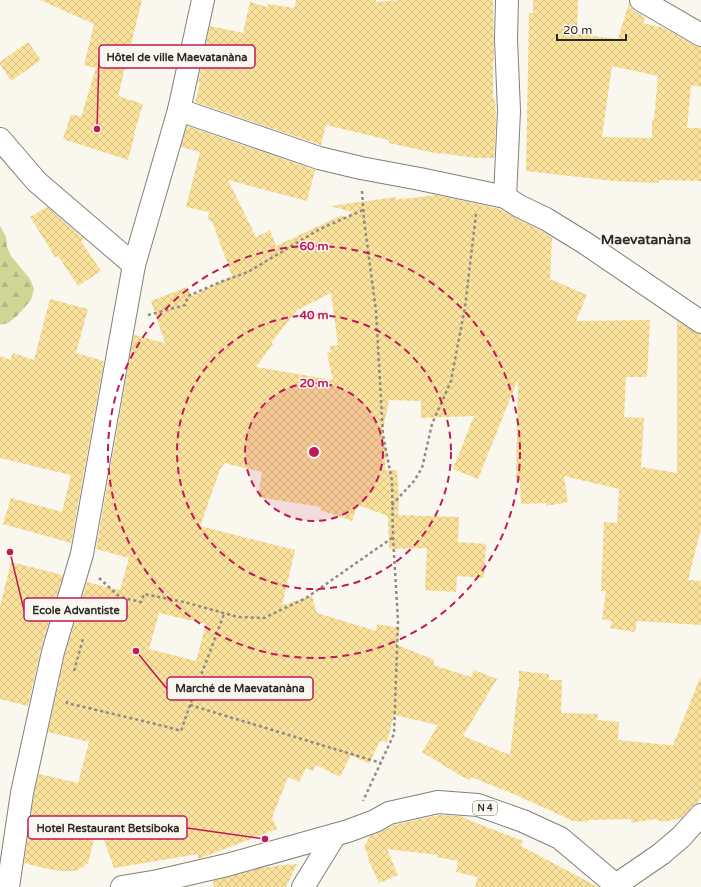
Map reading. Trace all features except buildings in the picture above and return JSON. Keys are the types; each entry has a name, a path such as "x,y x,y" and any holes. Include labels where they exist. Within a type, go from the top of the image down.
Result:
{"street":[{"path":"8,887 22,793 53,652 82,554 134,265 179,110 203,0"},
{"path":"505,197 509,111 506,39 507,0"},
{"path":"641,0 701,35"},
{"path":"179,110 319,158 505,197 519,206 546,219 585,243 701,322"},
{"path":"0,138 37,182 134,265"},
{"name":"N 4","path":"122,887 158,881 219,866 341,833 375,821 389,813 438,802 478,805 523,821 560,838 617,886"},
{"path":"617,886 661,854 681,837 701,815"},
{"path":"304,887 308,879 341,833"}],"path":[{"path":"341,833 370,788 394,734 398,621 393,537 392,481 382,435 376,311 363,210 361,168"},
{"path":"392,505 414,481 422,468 432,424 451,381 465,307 478,192"},
{"path":"142,316 185,305 188,296 248,272 320,228 363,210"},
{"path":"82,554 99,579 120,597 141,602 144,594 184,602 238,617 264,618 306,598 393,537"},
{"path":"68,697 66,703 181,731 224,614"},
{"path":"72,678 84,633"},
{"path":"190,705 381,763"}],"green space":[{"path":"0,226 6,237 7,247 11,256 30,279 34,289 31,300 17,316 8,323 0,325"}],"place":[{"name":"Hôtel de ville Maevatanàna","path":"97,129"},
{"name":"Ecole Advantiste","path":"10,552"},
{"name":"Marché de Maevatanàna","path":"136,651"},
{"name":"Hotel Restaurant Betsiboka","path":"265,839"}],"district":[{"name":"Maevatanàna","path":"646,239"}]}
